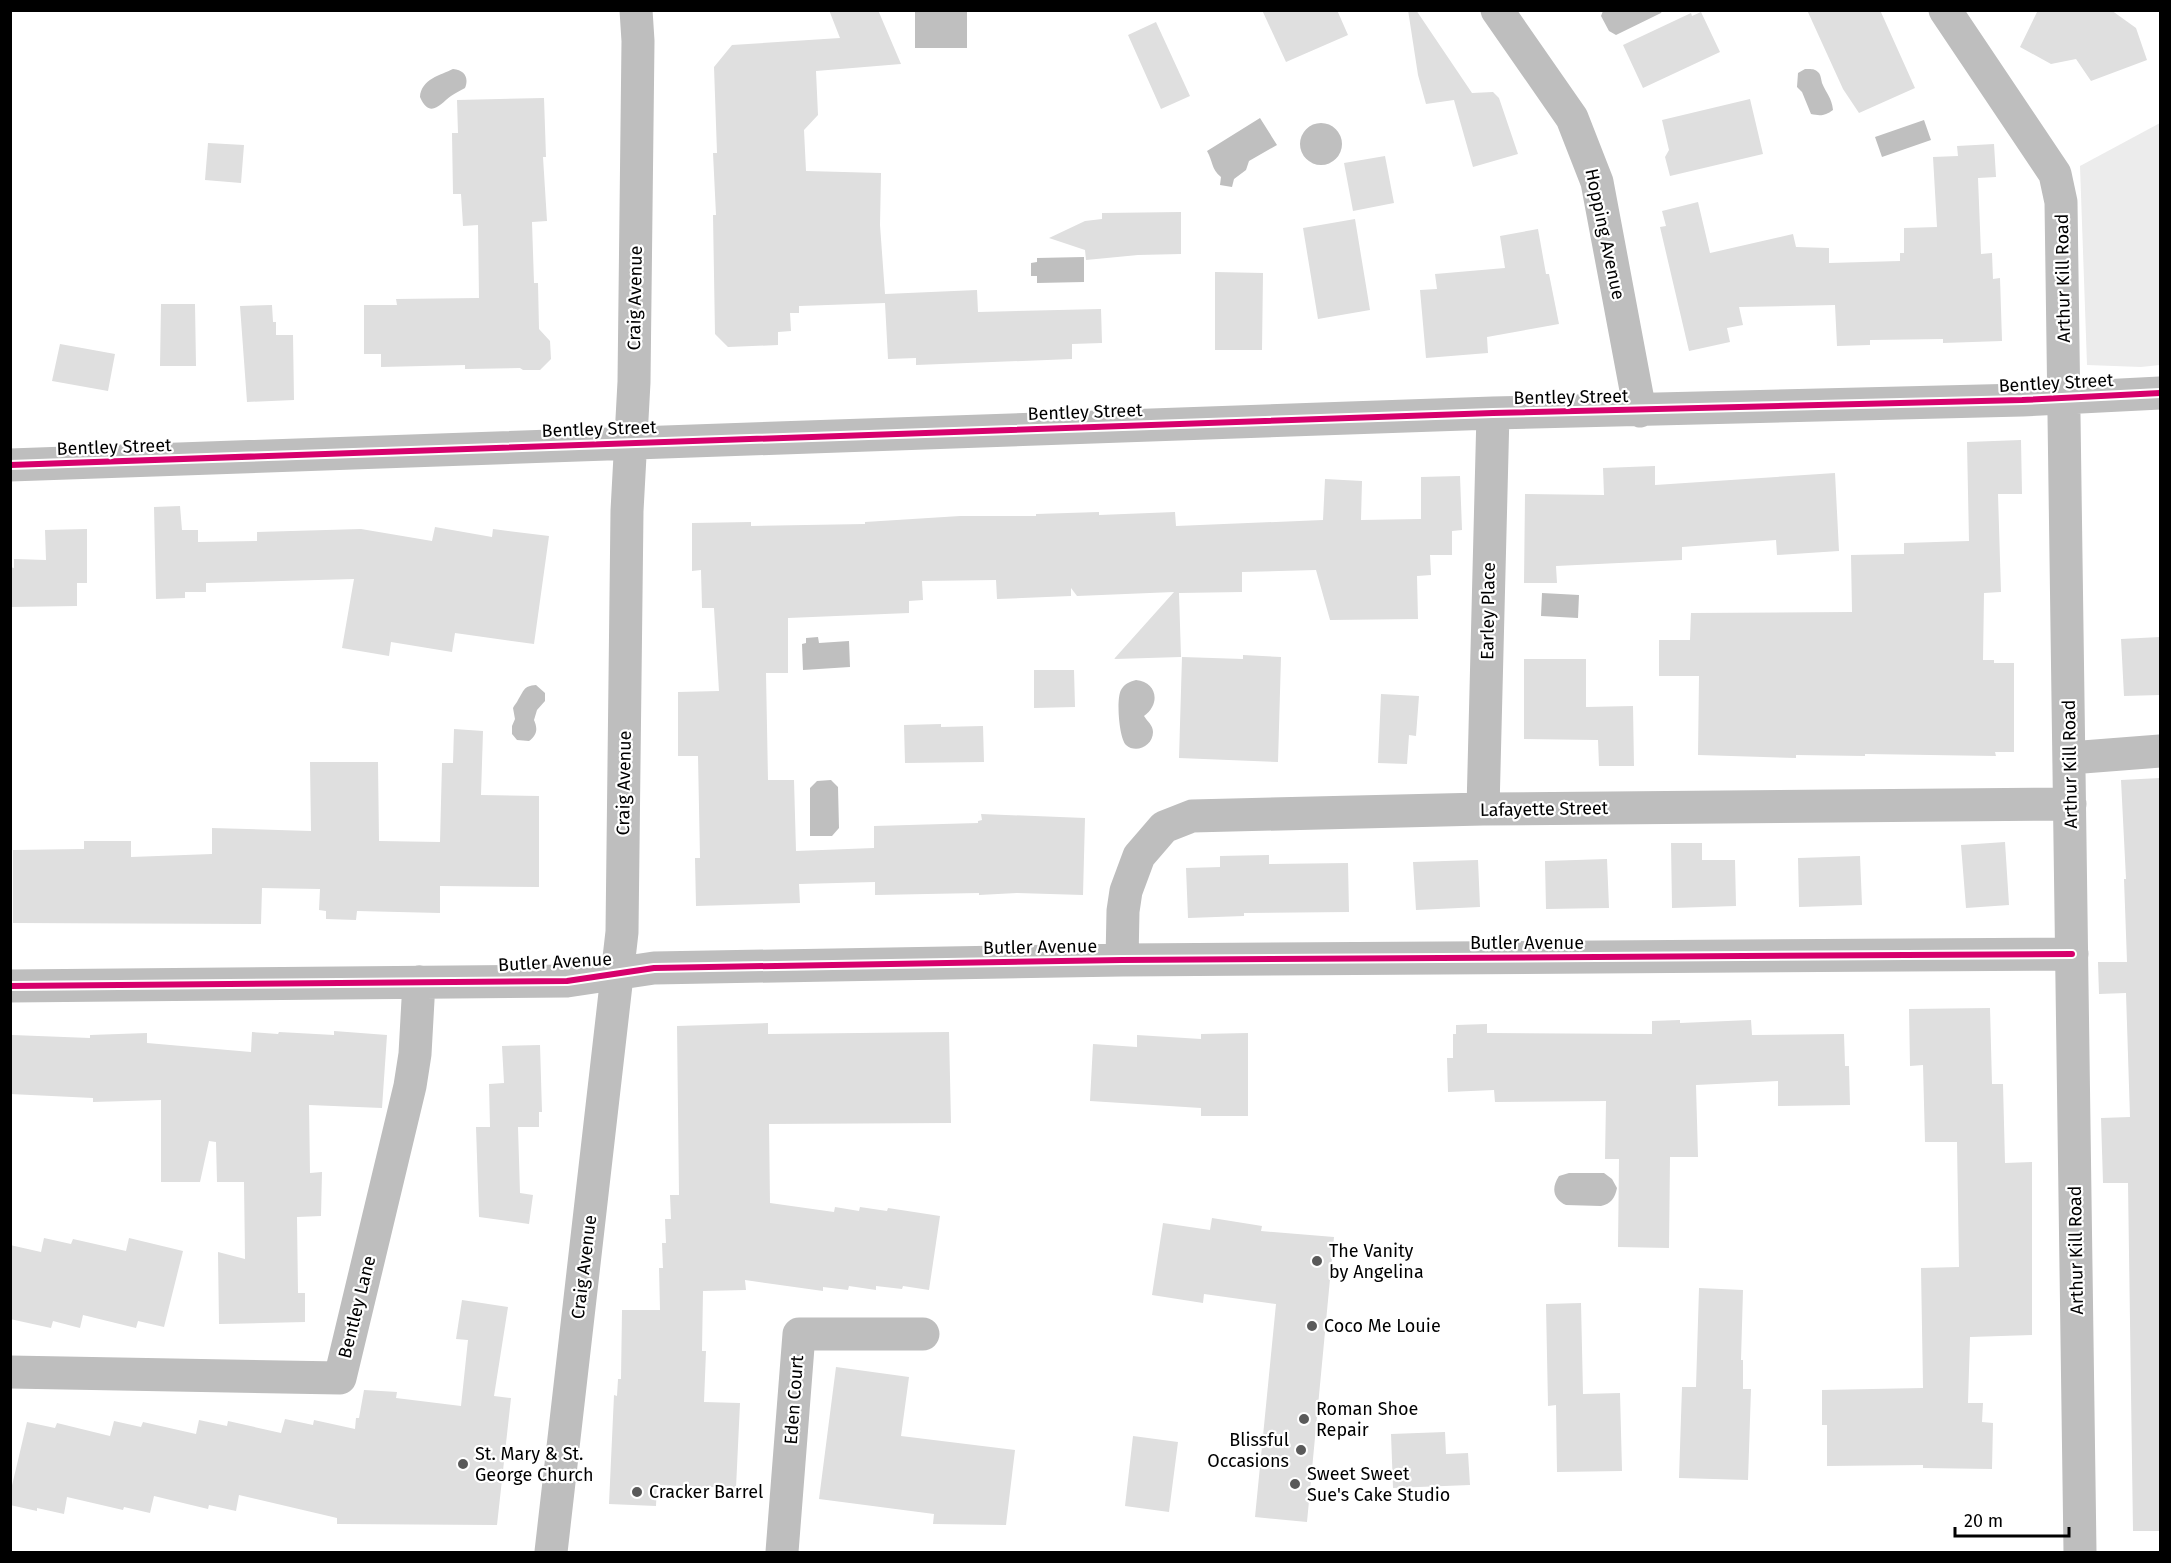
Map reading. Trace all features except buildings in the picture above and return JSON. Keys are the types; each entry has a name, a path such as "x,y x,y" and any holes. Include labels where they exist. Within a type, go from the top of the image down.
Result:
{"street":[{"name":"Craig Avenue","path":"551,1552 622,932 627,511 632,443 638,72 636,10"},
{"name":"Hopping Avenue","path":"1497,10 1572,118 1597,182 1640,411"},
{"name":"Arthur Kill Road","path":"1945,10 2055,174 2061,202 2080,1552"},
{"name":"Bentley Street","path":"10,465 1493,413 1640,411 2160,393"},
{"name":"Earley Place","path":"1483,809 1493,413"},
{"path":"2070,758 2160,751"},
{"name":"Lafayette Street","path":"1122,960 1126,891 1139,856 1164,827 1192,816 1483,809 2070,804"},
{"name":"Butler Avenue","path":"10,986 567,981 654,968 1122,960 2072,954"},
{"name":"Bentley Lane","path":"10,1372 340,1378 410,1086 415,1054 419,982"},
{"name":"Eden Court","path":"782,1552 799,1334 922,1334"}],"shaded area":[{"path":"1603,10 1662,11 1616,35 1609,31 1601,16"},
{"path":"915,11 967,11 967,48 915,48"},
{"path":"453,69 465,75 465,88 436,108 428,108 420,97 424,86 432,78"},
{"path":"1805,69 1817,71 1820,74 1833,110 1820,115 1811,114 1802,92 1797,87 1798,73"},
{"path":"1260,118 1277,145 1249,161 1246,170 1234,179 1232,187 1220,185 1221,177 1214,168 1207,151"},
{"path":"1924,120 1931,140 1882,157 1875,137"},
{"path":"1321,123 1329,124 1336,129 1341,136 1341,152 1336,159 1329,164 1321,165 1313,164 1306,159 1301,152 1300,144 1301,136 1306,129 1313,124"},
{"path":"2160,123 2160,365 2141,367 2087,365 2080,166"},
{"path":"1084,257 1084,282 1037,283 1037,276 1031,276 1031,263 1037,262 1037,258"},
{"path":"1542,593 1579,595 1578,618 1541,616"},
{"path":"818,637 819,643 849,641 850,667 803,670 802,644 806,643 806,638"},
{"path":"1136,680 1148,685 1154,694 1153,706 1144,716 1152,727 1152,737 1147,745 1139,749 1126,745 1120,727 1119,710 1121,690 1129,682"},
{"path":"536,685 545,693 545,701 537,710 534,720 535,734 529,741 517,740 512,734 515,719 513,708 524,690"},
{"path":"831,780 838,787 839,828 832,836 810,836 810,788 817,781"},
{"path":"1569,1173 1604,1173 1612,1179 1617,1188 1614,1198 1601,1206 1562,1203 1555,1193 1556,1180 1559,1176"}],"cycle path":[{"path":"10,465 1493,413 2022,400 2160,393"},
{"path":"10,986 567,981 654,968 1122,960 2072,954"}],"place":[{"name":"The Vanity by Angelina","path":"1317,1261"},
{"name":"Coco Me Louie","path":"1312,1326"},
{"name":"Roman Shoe Repair","path":"1304,1419"},
{"name":"Blissful Occasions","path":"1301,1450"},
{"name":"St. Mary & St. George Church","path":"463,1464"},
{"name":"Sweet Sweet Sue's Cake Studio","path":"1295,1484"},
{"name":"Cracker Barrel","path":"637,1492"}]}
